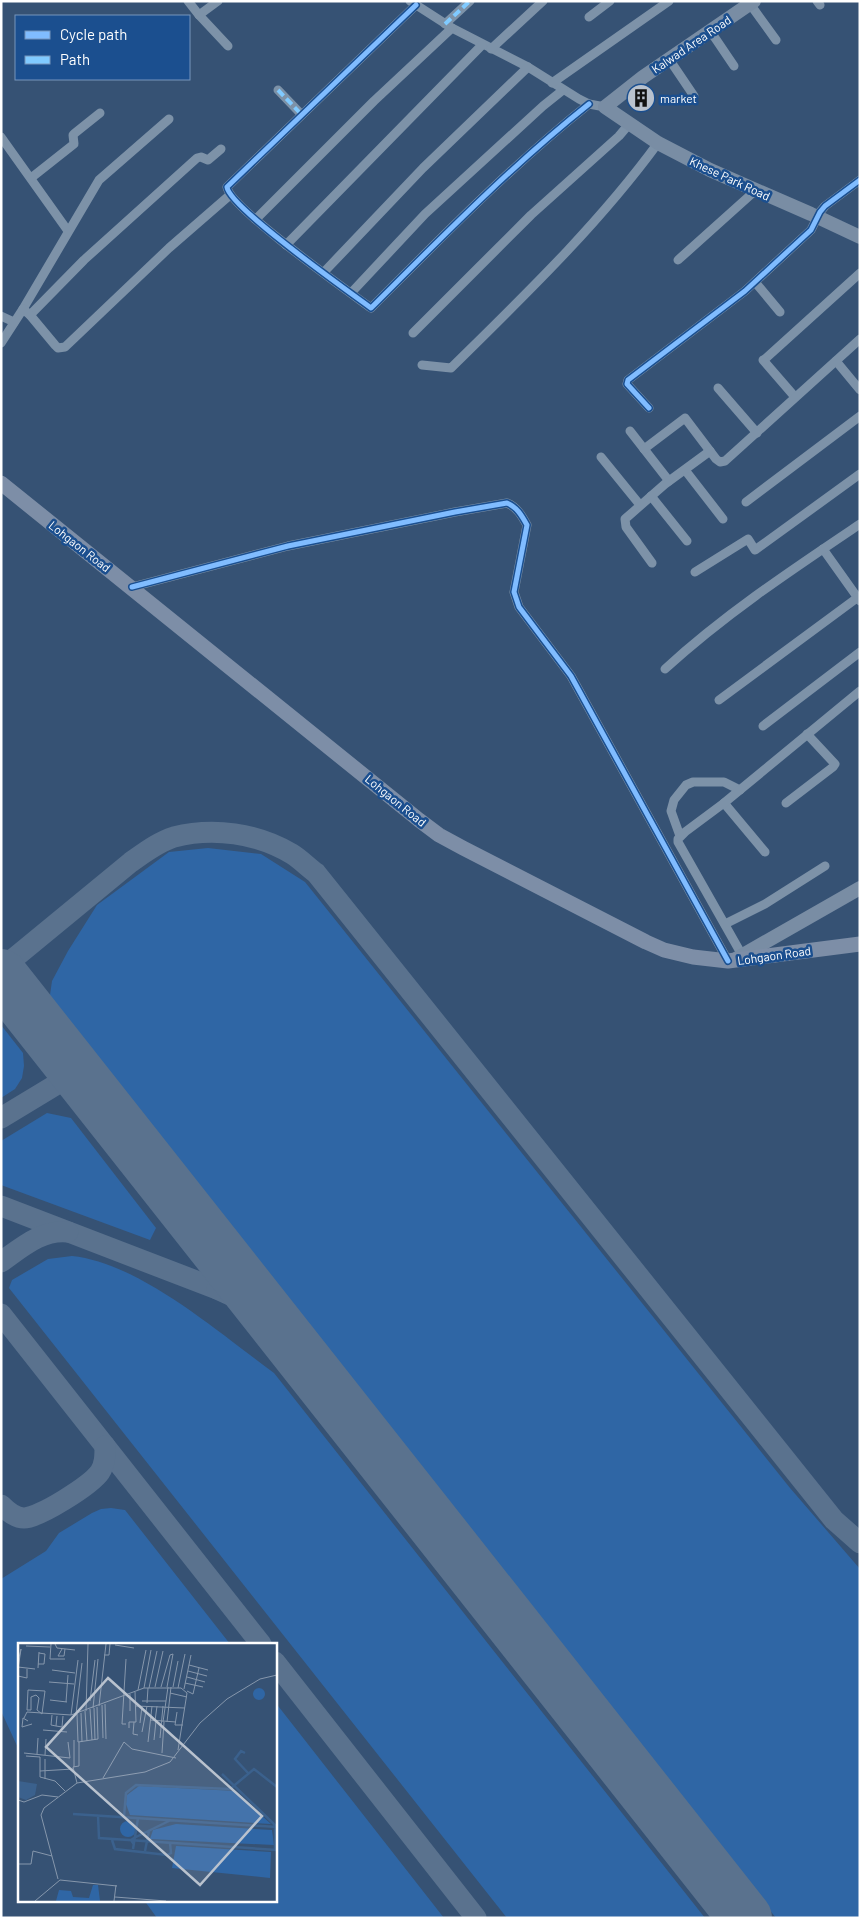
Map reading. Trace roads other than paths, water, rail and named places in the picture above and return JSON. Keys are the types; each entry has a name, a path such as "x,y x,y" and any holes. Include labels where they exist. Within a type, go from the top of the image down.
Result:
{"main road":[{"name":"Lohgaon Road","path":"1,483 439,835 664,950 693,957 734,959 860,944"}],"street":[{"path":"188,1 228,46"},
{"path":"199,15 218,1"},
{"path":"255,218 374,101 470,1"},
{"path":"286,245 486,47 543,1"},
{"path":"589,17 610,1"},
{"path":"552,83 670,1"},
{"path":"589,104 488,191 371,308 286,245 230,195 227,188 413,3 448,26 528,67 563,90 589,104 605,107"},
{"path":"752,3 776,40"},
{"name":"Kalwad Area Road","path":"605,107 643,77 752,3"},
{"path":"711,32 734,66"},
{"path":"669,59 694,96"},
{"path":"324,272 423,168 528,67"},
{"path":"278,90 301,114"},
{"path":"351,293 425,214 563,90"},
{"name":"Khese Park Road","path":"605,107 658,143 710,170 860,237"},
{"path":"31,178 74,144 73,135 100,113"},
{"path":"26,312 68,231 100,180 169,119"},
{"path":"413,333 531,215 619,136 630,123"},
{"path":"1,137 68,231"},
{"path":"422,365 451,368 585,232 639,169 658,143"},
{"path":"1,342 14,322 196,158 201,157 208,160 221,149"},
{"path":"649,408 627,384 628,380 715,315 755,282 811,230 825,206 860,180"},
{"path":"678,260 756,190"},
{"path":"26,312 58,348 65,347 169,248 230,195"},
{"path":"795,397 764,359 860,273"},
{"path":"755,282 780,312"},
{"path":"1,316 14,322"},
{"path":"644,449 685,418 716,458 720,462 724,461 757,434 860,339"},
{"path":"836,361 860,390"},
{"path":"718,388 757,434"},
{"path":"746,502 860,416"},
{"path":"630,431 669,481"},
{"path":"652,563 624,523 629,514 710,451"},
{"path":"601,457 640,505"},
{"path":"685,470 723,519"},
{"path":"695,572 748,540 755,550 860,474"},
{"path":"652,496 687,541"},
{"path":"132,587 297,544 455,512 507,503 513,506 524,518 527,526 514,592 519,607 571,676 734,959"},
{"path":"666,669 699,638 860,524"},
{"path":"719,700 857,594 823,549"},
{"path":"764,726 860,652"},
{"path":"734,959 725,924 678,842 680,836 724,804 860,691"},
{"path":"786,803 835,764 808,734"},
{"path":"680,836 671,811 674,800 686,785 693,782 724,782 740,790"},
{"path":"724,804 765,852"},
{"path":"725,924 765,904 825,866"},
{"path":"734,959 860,888"}],"place":[{"name":"market","path":"641,98"}]}
